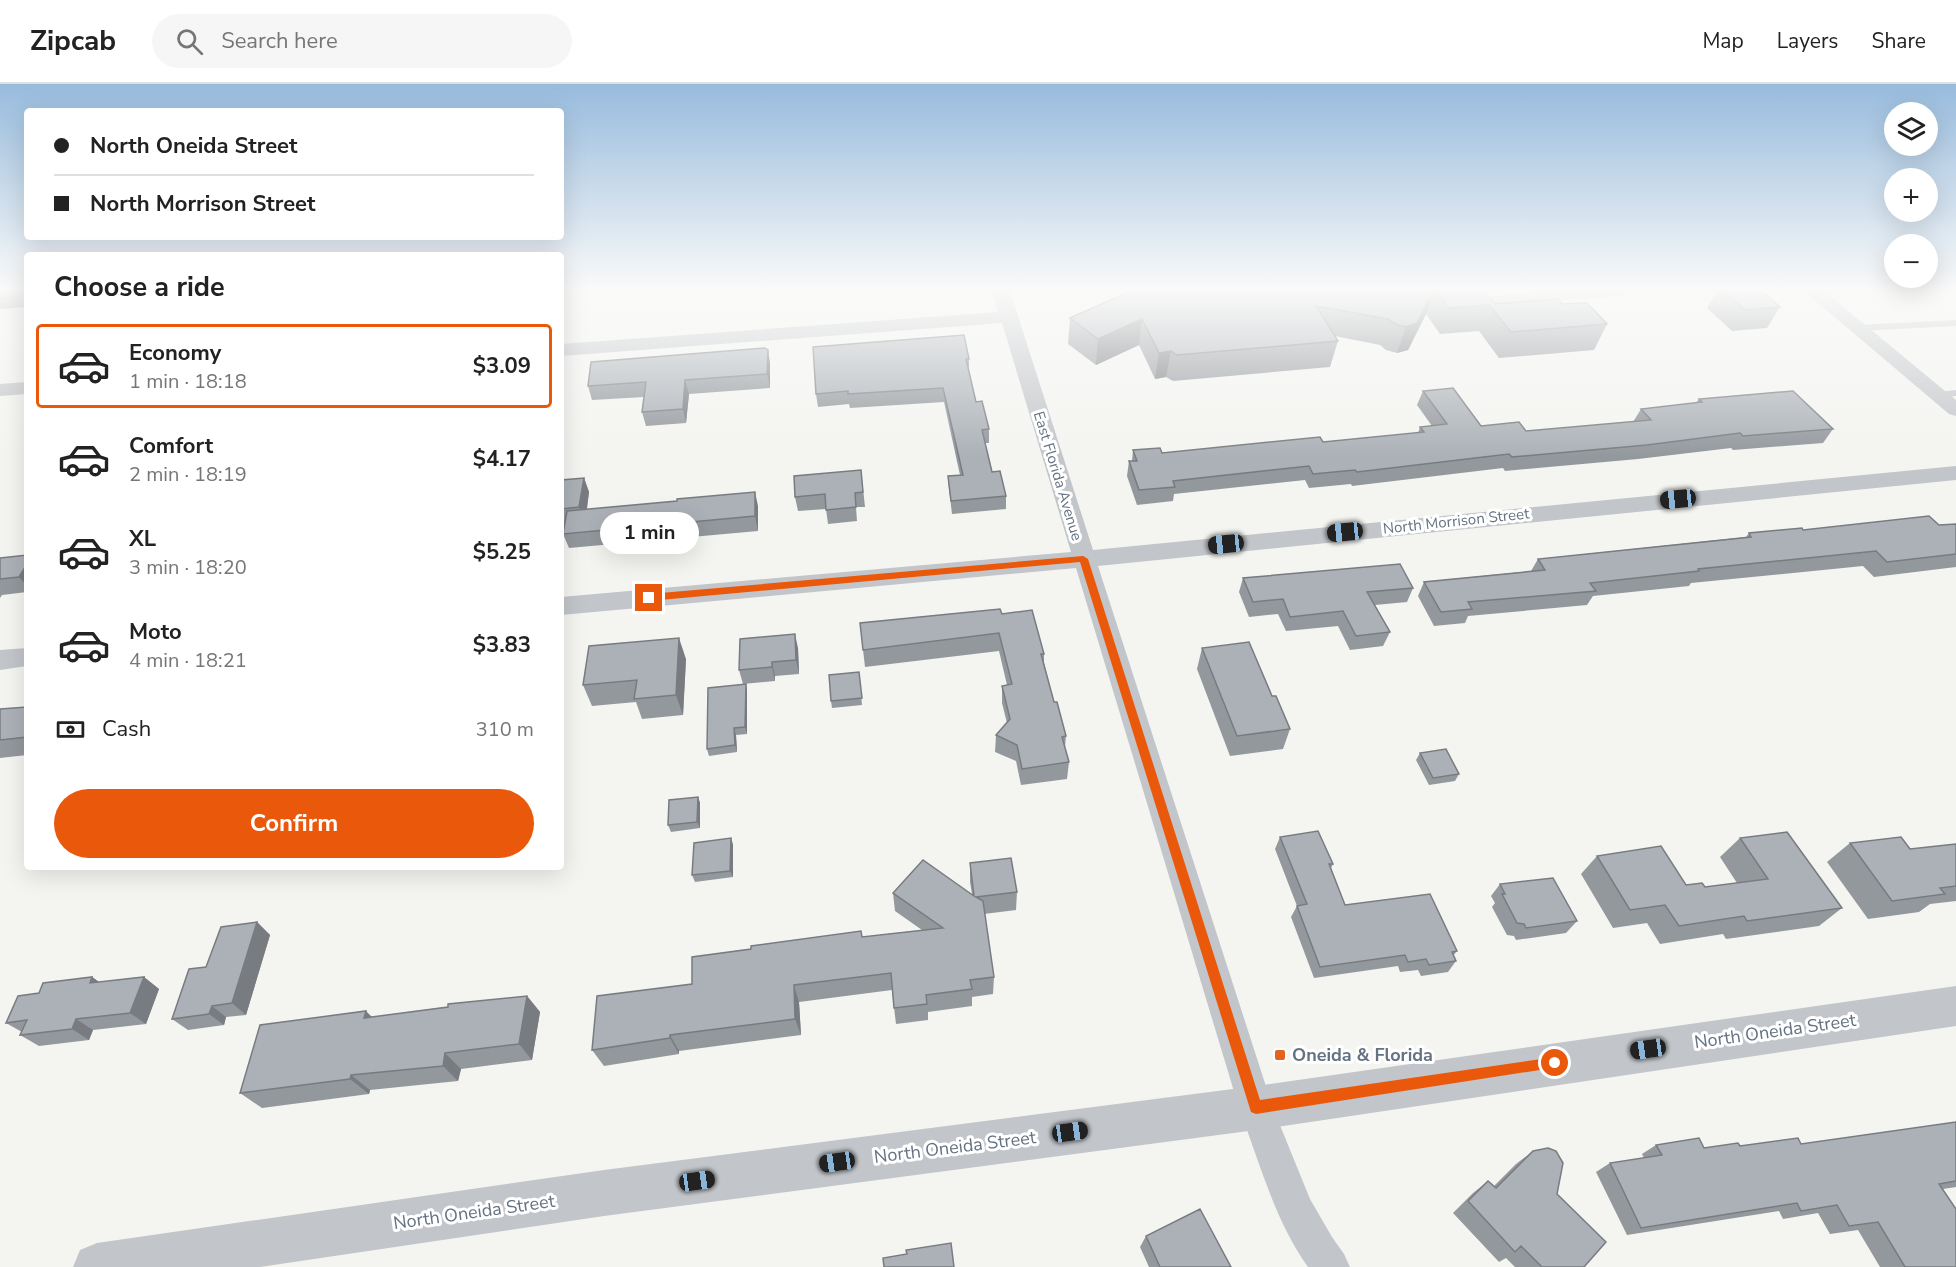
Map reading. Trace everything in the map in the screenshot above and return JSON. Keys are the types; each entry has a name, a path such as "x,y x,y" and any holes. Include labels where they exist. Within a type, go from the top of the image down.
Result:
{"street":[{"path":"564,350 612,346"},
{"name":"East Florida Avenue","path":"1018,346 1256,1108 1298,1209 1323,1257 1331,1267"},
{"path":"1882,346 1947,394 1956,410"},
{"path":"0,390 24,388"},
{"name":"North Morrison Street","path":"564,606 1083,559 1956,473"},
{"path":"0,660 24,657"},
{"name":"North Oneida Street","path":"97,1267 604,1193 1256,1108 1956,1006"}],"building":[{"path":"966,346 969,359 966,359 976,402 982,401 989,429 982,430 992,472 1000,471 1006,496 951,501 948,476 963,475 943,388 816,394 813,347"},
{"path":"1156,346 1278,346 1177,355 1171,351 1159,353"},
{"path":"765,348 768,350 767,374 685,380 683,409 642,412 646,382 588,386 591,362"},
{"path":"1453,388 1481,426 1519,422 1526,431 1651,420 1641,409 1702,402 1699,399 1793,391 1833,429 1743,436 1740,433 1647,445 1512,457 1509,454 1357,472 1355,470 1313,474 1309,466 1173,481 1175,487 1139,490 1129,461 1137,461 1133,450 1160,448 1162,453 1320,437 1323,442 1424,432 1420,427 1447,424 1423,391"},
{"path":"861,470 863,492 855,493 856,507 826,510 825,494 795,497 794,476"},
{"path":"584,478 579,507 564,509 564,480"},
{"path":"755,492 755,516 564,534 567,511 677,501 677,499"},
{"path":"1929,516 1939,525 1956,524 1956,554 1887,562 1876,551 1698,569 1699,571 1590,583 1596,591 1468,602 1472,609 1441,612 1424,582 1545,570 1538,559 1751,537 1749,533 1802,528 1803,530"},
{"path":"24,555 24,569 19,577 0,579 0,558"},
{"path":"1400,564 1413,588 1367,592 1390,632 1356,636 1343,611 1290,617 1283,599 1253,602 1243,578"},
{"path":"1000,609 1002,614 1032,610 1044,654 1041,654 1066,736 1062,737 1069,762 1022,769 1017,745 996,735 1010,719 1002,686 1012,684 999,633 863,650 860,623"},
{"path":"795,634 796,660 772,662 772,667 739,670 740,639"},
{"path":"679,638 676,695 634,699 637,680 583,685 589,646"},
{"path":"1249,642 1272,696 1276,696 1290,729 1237,736 1202,648"},
{"path":"859,672 862,698 831,701 829,675"},
{"path":"746,684 745,727 734,728 735,745 707,749 708,688"},
{"path":"24,707 24,737 0,740 0,709"},
{"path":"1446,749 1459,774 1433,778 1420,753"},
{"path":"698,797 697,822 668,825 669,800"},
{"path":"1318,831 1333,864 1329,864 1345,905 1430,894 1457,951 1452,952 1456,961 1429,965 1426,959 1408,962 1405,955 1320,967 1297,906 1307,904 1280,837"},
{"path":"1787,832 1842,908 1747,921 1744,916 1679,926 1665,905 1630,910 1597,856 1661,846 1686,885 1702,883 1705,887 1768,879 1740,838"},
{"path":"1901,837 1910,849 1956,844 1956,886 1940,888 1945,894 1892,901 1850,843"},
{"path":"731,838 730,871 692,875 694,843"},
{"path":"1011,858 1017,892 976,897 983,901 994,977 970,980 972,989 926,995 927,1004 894,1008 891,973 794,985 795,1019 670,1035 670,1038 592,1050 597,996 692,984 692,957 751,949 751,946 861,931 862,937 943,928 893,893 923,860 974,896 970,863"},
{"path":"1553,878 1577,921 1526,928 1524,924 1517,923 1502,894 1505,894 1500,884"},
{"path":"257,922 232,1003 212,1006 209,1014 172,1019 189,969 206,967 221,927"},
{"path":"92,977 90,983 144,977 130,1013 76,1019 72,1029 20,1035 27,1020 6,1023 18,996 39,993 43,983"},
{"path":"527,996 519,1044 445,1053 443,1066 351,1075 350,1079 240,1093 260,1025 366,1011 364,1018 448,1007 448,1004"},
{"path":"1956,1122 1956,1181 1939,1184 1956,1209 1956,1267 1905,1267 1878,1222 1849,1226 1837,1205 1801,1211 1797,1203 1641,1228 1610,1163 1662,1155 1656,1145 1699,1138 1704,1148 1738,1143 1740,1146 1798,1138 1801,1144"},
{"path":"1548,1148 1556,1151 1563,1163 1557,1194 1606,1242 1584,1267 1542,1267 1521,1246 1515,1252 1468,1201 1488,1181 1496,1188 1533,1151"},
{"path":"1200,1209 1231,1267 1160,1267 1146,1236"},
{"path":"951,1243 954,1267 884,1267 883,1258 907,1254 906,1250"}],"place":[{"name":"Oneida & Florida","path":"1280,1055"}],"route":[{"path":"649,598 1083,559 1256,1108 1555,1063"}]}
